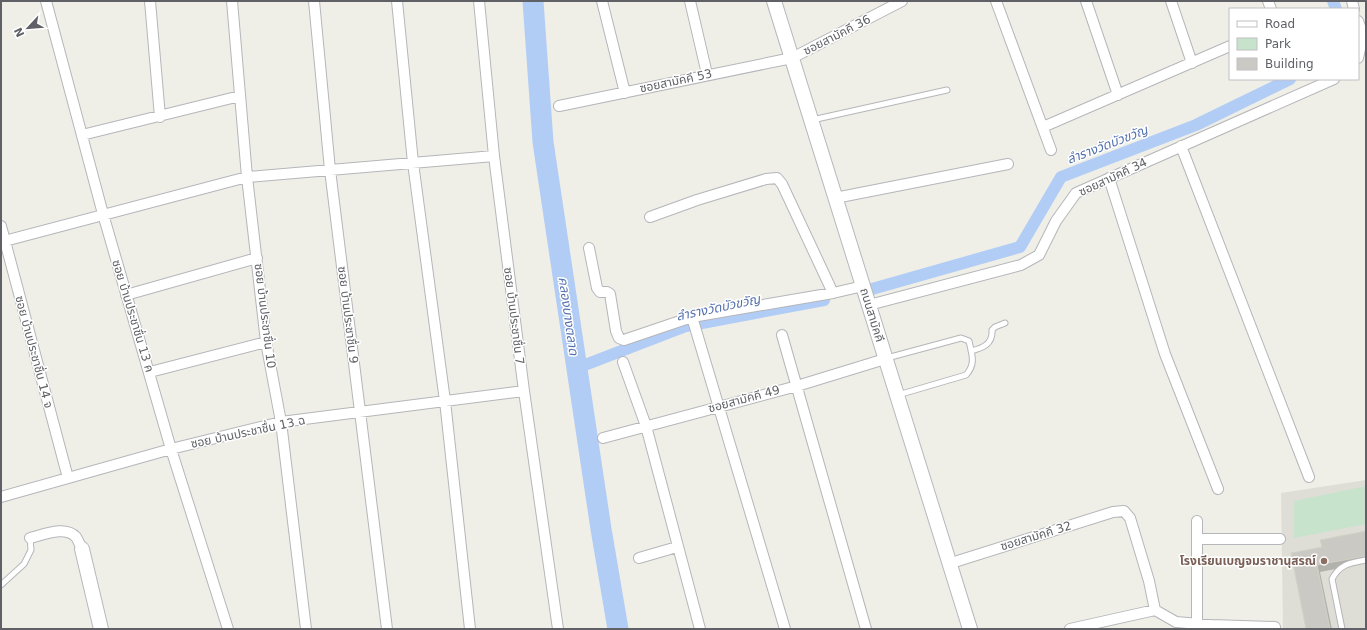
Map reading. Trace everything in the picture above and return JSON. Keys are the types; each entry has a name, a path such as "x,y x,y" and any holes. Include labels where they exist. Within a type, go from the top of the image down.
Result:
{"main road":[{"name":"ถนนสามัคคี","path":"774,1 948,564 970,629"},
{"path":"82,549 101,629"}],"street":[{"name":"ซอย บ้านประชาชื่น 13 ค","path":"46,1 126,295 150,372 171,449 228,629"},
{"path":"150,1 160,117"},
{"name":"ซอย บ้านประชาชื่น 10","path":"232,1 247,177 266,342 281,422 306,629"},
{"name":"ซอย บ้านประชาชื่น 9","path":"314,1 330,170 387,629"},
{"path":"397,1 413,163 445,401 470,629"},
{"name":"ซอย บ้านประชาชื่น 7","path":"480,1 494,156 524,391 558,629"},
{"path":"602,1 625,92"},
{"path":"690,1 707,74"},
{"name":"ซอยสามัคคี 36","path":"792,58 902,1"},
{"path":"996,1 1051,150"},
{"path":"1086,1 1118,95"},
{"path":"1172,1 1192,63"},
{"path":"1359,24 1363,35 1359,53"},
{"path":"1043,127 1229,46"},
{"name":"ซอยสามัคคี 53","path":"559,106 707,74 792,58"},
{"name":"ซอยสามัคคี 34","path":"869,305 1021,265 1039,255 1056,221 1076,193 1332,80"},
{"path":"82,135 160,117 240,96"},
{"path":"1181,146 1309,477"},
{"path":"3,241 247,177 494,156"},
{"path":"835,198 1008,164"},
{"path":"650,217 697,200 766,179 777,178 782,184 833,293"},
{"path":"1109,178 1165,354 1218,488"},
{"name":"ซอย บ้านประชาชื่น 14 จ","path":"1,226 3,241 68,478"},
{"path":"589,248 597,288 600,292 607,292 610,294 616,331 619,338 624,340 692,318 833,293 863,286"},
{"path":"126,295 257,258"},
{"path":"692,318 785,629"},
{"path":"782,335 866,629"},
{"path":"150,372 266,342"},
{"name":"ซอยสามัคคี 49","path":"603,438 797,386 885,359"},
{"path":"622,362 646,426 677,548 700,629"},
{"name":"ซอย บ้านประชาชื่น 13 ฉ","path":"1,496 171,449 281,422 524,391"},
{"name":"ซอยสามัคคี 32","path":"948,564 1113,512 1124,511 1130,518 1149,581 1155,610"},
{"path":"1197,521 1197,624"},
{"path":"30,538 56,531 68,533 75,537 82,549"},
{"path":"1198,538 1280,539"},
{"path":"639,558 677,548"},
{"path":"1070,629 1155,610 1176,622 1275,626"}],"lane":[{"path":"812,120 947,90"},
{"path":"971,351 989,344 993,336 992,330 995,327 1005,323"},
{"path":"885,359 961,338 968,341 974,361 972,369 966,376 897,395"},
{"path":"1,585 24,564 31,550 30,538"},
{"path":"1342,629 1332,578 1337,569 1366,560"}],"shaded area":[{"name":"โรงเรียนเบญจมราชานุสรณ์","path":"1366,480 1366,629 1283,629 1281,493"}],"green space":[{"path":"1366,486 1366,524 1294,538 1294,501"}],"building":[{"path":"1366,531 1366,556 1317,565 1330,629 1306,629 1291,553 1322,547 1320,540"}],"waterway":[{"name":"คลองบางตลาด","path":"533,1 543,142 601,529 618,629"},
{"name":"ลำรางวัดบัวขวัญ","path":"1333,1 1336,8"},
{"name":"ลำรางวัดบัวขวัญ","path":"872,289 1020,247 1061,177 1196,125 1288,80"},
{"name":"ลำรางวัดบัวขวัญ","path":"577,368 686,326 824,300"}],"place":[{"name":"โรงเรียนเบญจมราชานุสรณ์","path":"1324,561"}]}
